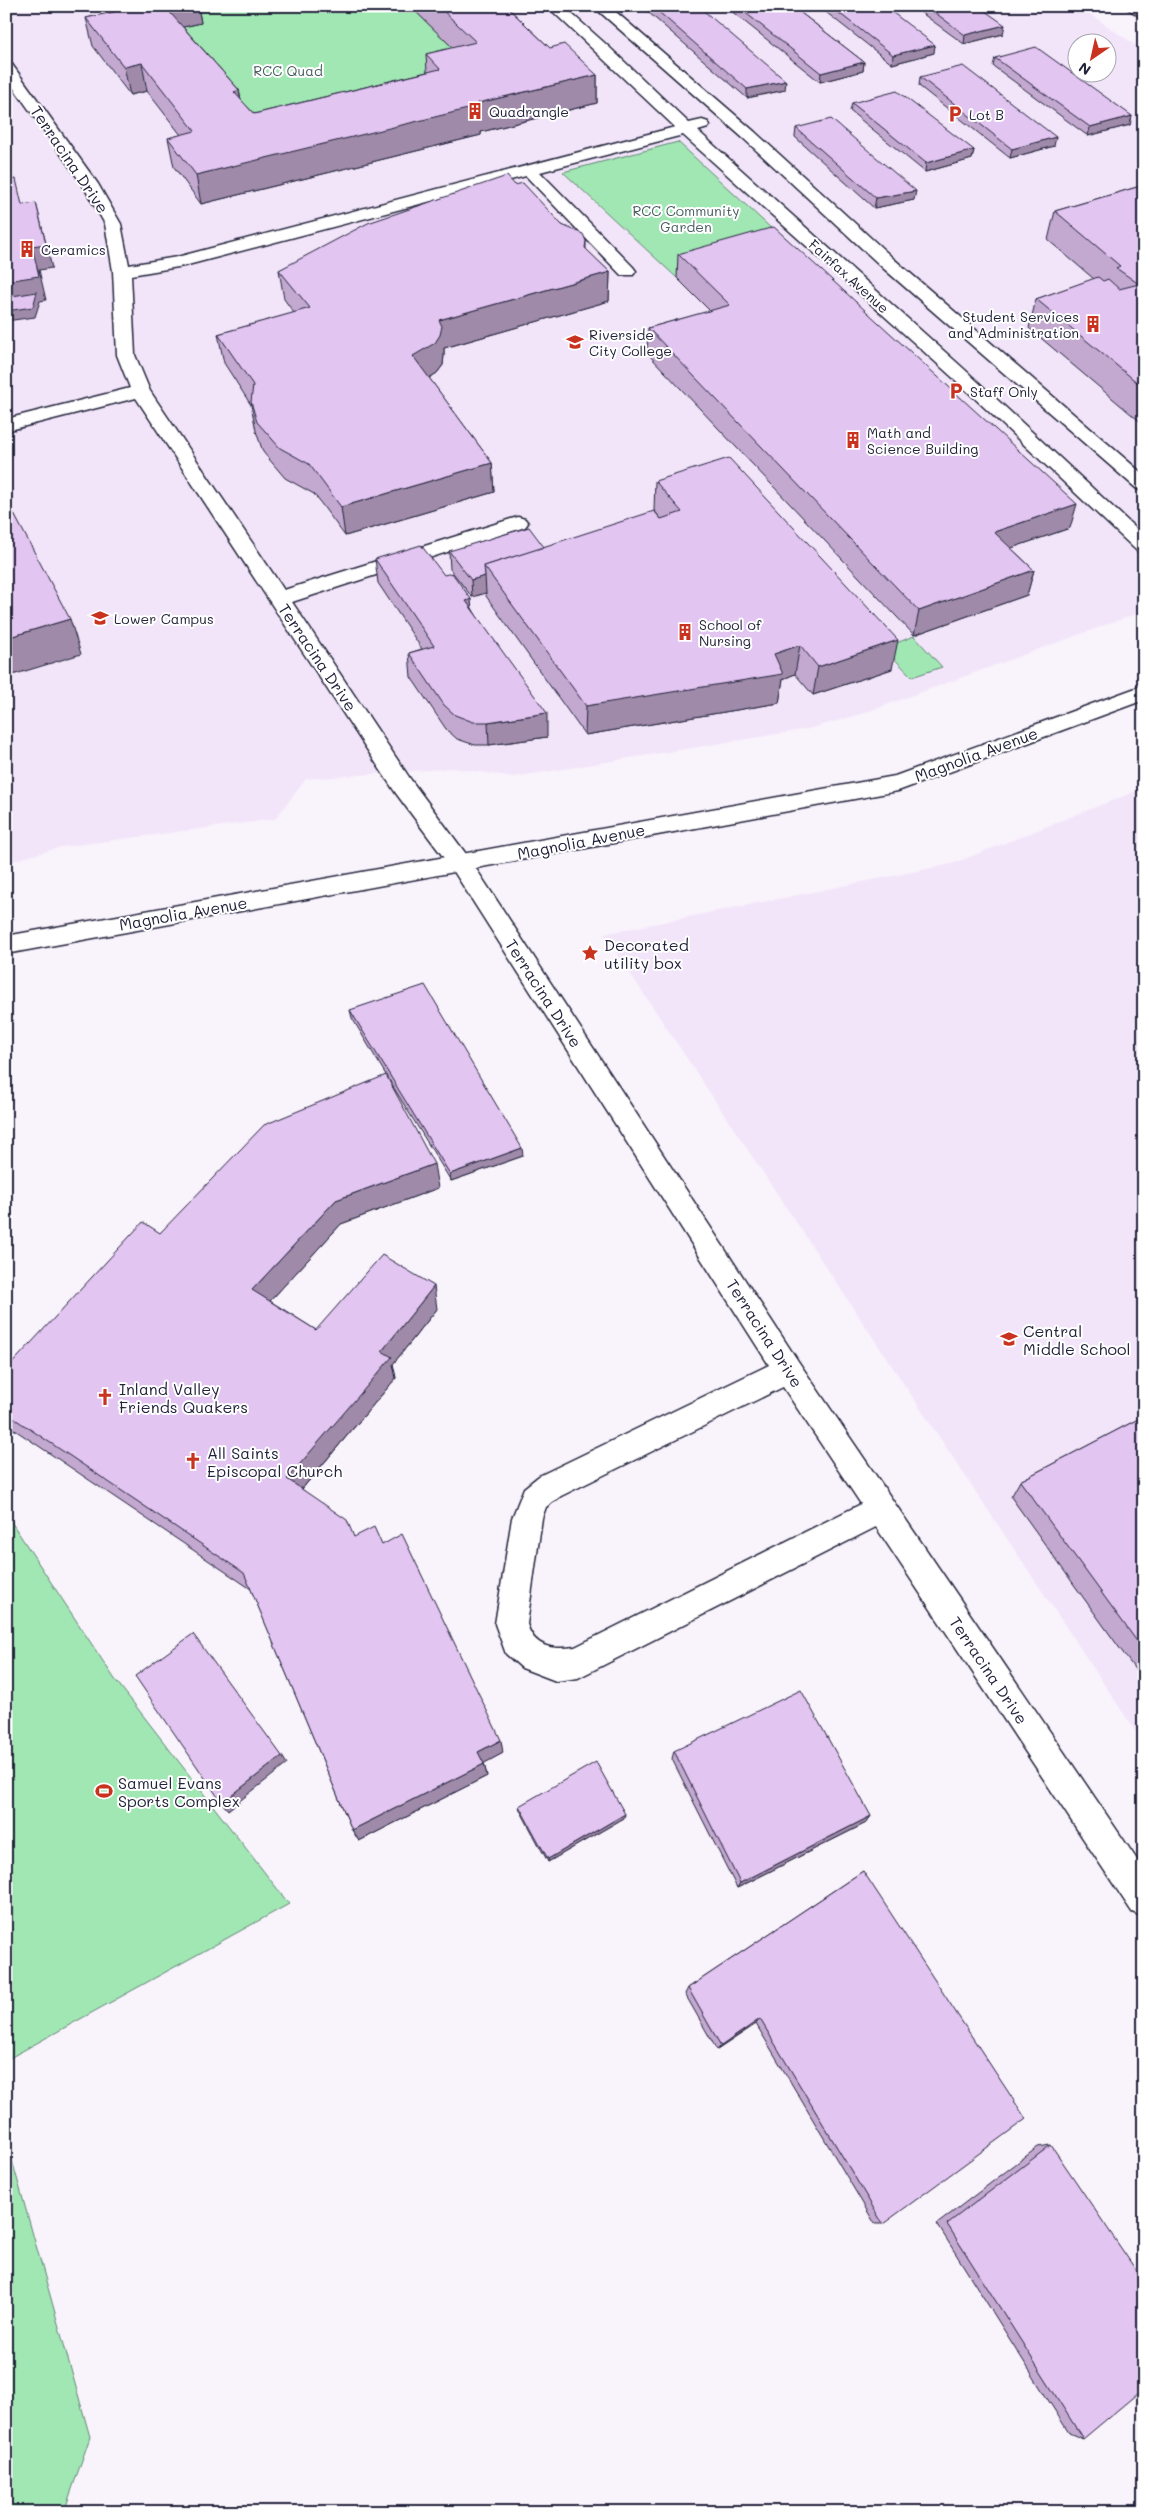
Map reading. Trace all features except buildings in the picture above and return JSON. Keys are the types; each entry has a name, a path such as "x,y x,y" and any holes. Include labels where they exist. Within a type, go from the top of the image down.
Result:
{"main road":[{"name":"Fairfax Avenue","path":"554,6 609,55 665,110 1022,433 1144,547"},
{"path":"600,6 749,134 889,264 1144,485"},
{"path":"1131,6 1144,15"},
{"path":"609,55 646,47"},
{"name":"Terracina Drive","path":"6,66 90,184 114,224 122,271 126,356 141,392 403,786 461,864 788,1370 1144,1900"},
{"path":"122,271 187,260 729,118"},
{"path":"530,170 627,271"},
{"path":"6,425 141,392"},
{"path":"1022,433 1068,418"},
{"path":"279,598 518,523"},
{"name":"Magnolia Avenue","path":"6,945 461,864 898,783 1144,692"},
{"path":"788,1370 550,1486 535,1498 527,1518 511,1624 517,1643 533,1657 556,1665 578,1662 881,1509"}],"shaded area":[{"name":"Riverside City College","path":"6,6 1078,6 1116,32 1068,32 1068,82 1118,82 1118,33 1144,51 1144,611 861,714 808,729 514,777 453,768 306,779 275,819 61,847 6,863"},
{"name":"Central Middle School","path":"1144,788 1144,1744 604,934 952,864"}],"green space":[{"name":"RCC Quad","path":"197,6 410,6 477,71 258,143 166,31"},
{"name":"RCC Community Garden","path":"678,142 788,244 677,278 563,172"},
{"path":"914,636 942,667 912,677 884,648"},
{"name":"Samuel Evans Sports Complex","path":"6,1514 114,1678 289,1904 6,2060"},
{"path":"6,2139 90,2437 64,2512 6,2512"}],"place":[{"name":"Quadrangle","path":"475,111"},
{"name":"Lot B","path":"955,114"},
{"name":"Ceramics","path":"27,249"},
{"name":"Student Services and Administration","path":"1093,324"},
{"name":"Riverside City College","path":"575,342"},
{"name":"Staff Only","path":"956,391"},
{"name":"Math and Science Building","path":"853,440"},
{"name":"Lower Campus","path":"100,618"},
{"name":"School of Nursing","path":"685,632"},
{"name":"Decorated utility box","path":"590,953"},
{"name":"Central Middle School","path":"1009,1339"},
{"name":"Inland Valley Friends Quakers","path":"105,1397"},
{"name":"All Saints Episcopal Church","path":"193,1461"},
{"name":"Samuel Evans Sports Complex","path":"104,1791"}]}
